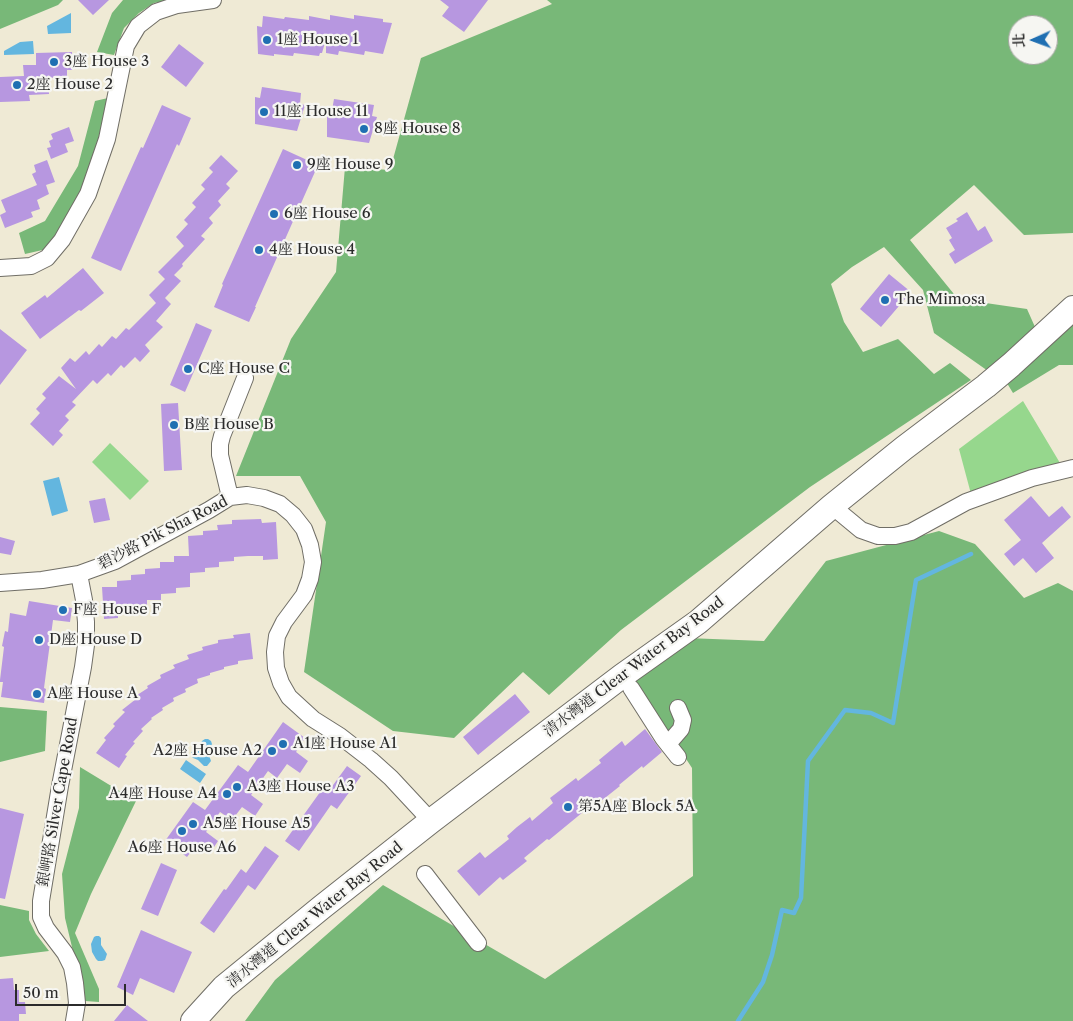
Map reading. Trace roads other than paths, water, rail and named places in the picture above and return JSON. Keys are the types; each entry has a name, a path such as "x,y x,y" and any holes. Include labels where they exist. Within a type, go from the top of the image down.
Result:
{"main road":[{"name":"清水灣道 Clear Water Bay Road","path":"193,1021 224,987 322,907 431,821 622,676 698,622 832,506 992,381 1073,308"}],"street":[{"path":"0,268 31,266 47,258 62,240 88,194 107,139 126,46 138,26 156,12 177,5 213,0"},
{"path":"230,497 220,455 220,444 246,378"},
{"path":"832,506 861,530 878,536 895,536 911,532 966,502 1032,478 1073,468"},
{"name":"碧沙路 Pik Sha Road","path":"0,583 42,580 79,574 115,561 210,510 230,497 247,495 264,498 280,504 294,515 304,529 310,545 313,562 310,579 304,595 284,622 277,636 274,652 276,668 281,683 290,697 313,719 340,736 371,760 391,778 431,821"},
{"name":"銀岬路 Silver Cape Road","path":"74,1021 77,1003 72,968 65,953 46,928 41,917 41,901 86,645 84,600 79,574"},
{"path":"631,688 678,758"},
{"path":"668,744 681,729 683,720 678,708"},
{"path":"425,874 478,943"}],"water":[{"path":"71,13 71,33 48,34 47,26"},
{"path":"33,41 34,54 4,55 4,51 20,42"},
{"path":"59,477 68,511 52,516 43,481"},
{"path":"205,739 211,741 212,744 208,752 211,761 207,766 204,766 191,756 193,750 199,747"},
{"path":"186,760 206,774 200,783 180,769"},
{"path":"96,936 101,938 101,945 107,954 105,960 102,961 98,961 92,952 91,944"}],"waterway":[{"path":"738,1021 763,982 772,955 782,910 794,913 801,898 808,761 845,710 871,713 893,723 916,580 971,554"}],"place":[{"name":"1座 House 1","path":"267,40"},
{"name":"3座 House 3","path":"54,62"},
{"name":"2座 House 2","path":"17,85"},
{"name":"11座 House 11","path":"264,112"},
{"name":"8座 House 8","path":"364,129"},
{"name":"9座 House 9","path":"297,165"},
{"name":"6座 House 6","path":"274,214"},
{"name":"4座 House 4","path":"259,250"},
{"name":"The Mimosa","path":"885,300"},
{"name":"C座 House C","path":"188,369"},
{"name":"B座 House B","path":"174,425"},
{"name":"F座 House F","path":"63,610"},
{"name":"D座 House D","path":"39,640"},
{"name":"A座 House A","path":"37,694"},
{"name":"A1座 House A1","path":"283,744"},
{"name":"A2座 House A2","path":"272,751"},
{"name":"A3座 House A3","path":"237,787"},
{"name":"A4座 House A4","path":"227,794"},
{"name":"第5A座 Block 5A","path":"568,807"},
{"name":"A5座 House A5","path":"193,824"},
{"name":"A6座 House A6","path":"182,831"}]}
